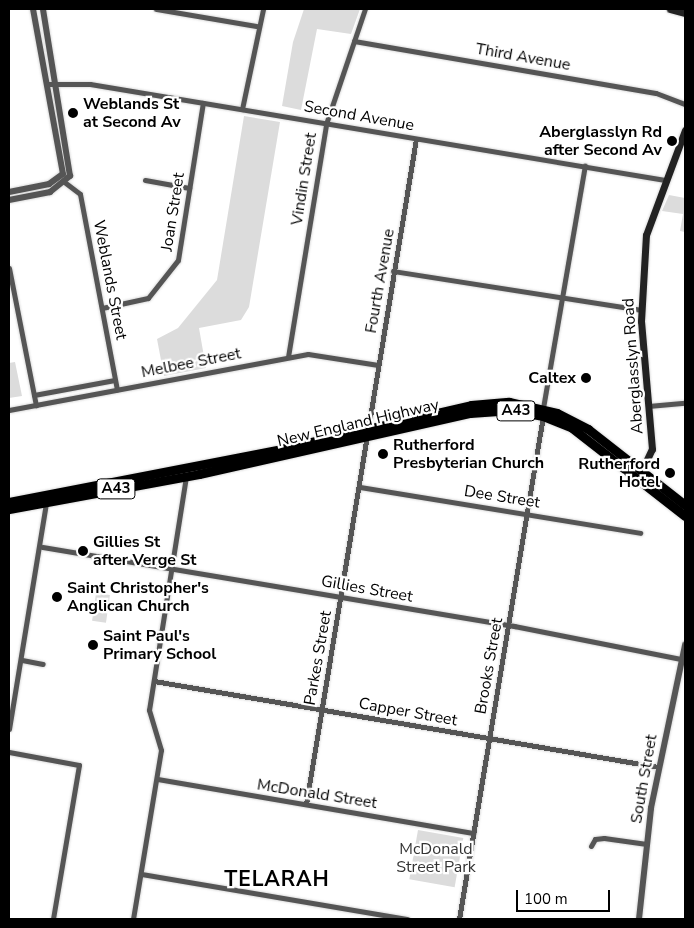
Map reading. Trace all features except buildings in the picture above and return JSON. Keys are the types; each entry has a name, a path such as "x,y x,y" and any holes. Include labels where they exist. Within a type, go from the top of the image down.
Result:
{"highway":[{"name":"New England Highway","path":"9,509 367,432 487,411 543,412 588,429 685,505"},
{"name":"New England Highway","path":"543,412 583,435 685,516"},
{"name":"New England Highway","path":"9,502 186,472"}],"main road":[{"path":"670,9 685,13"},
{"name":"Aberglasslyn Road","path":"642,470 652,449 641,310 648,223 685,130"},
{"path":"642,470 645,484"}],"street":[{"path":"34,9 64,181"},
{"path":"9,200 50,192 64,181 70,163 43,9"},
{"path":"156,9 258,26"},
{"path":"242,109 263,9"},
{"name":"Vindin Street","path":"288,357 326,124 365,9"},
{"name":"Third Avenue","path":"354,41 656,93 685,104"},
{"name":"Second Avenue","path":"48,84 57,83 242,109 665,180"},
{"name":"Joan Street","path":"102,308 148,298 174,267 180,256 203,103"},
{"name":"Fourth Avenue","path":"367,432 416,139"},
{"name":"Brooks Street","path":"459,919 585,166"},
{"path":"145,180 189,188"},
{"path":"9,192 64,181"},
{"name":"Weblands Street","path":"64,181 80,194 117,390"},
{"path":"9,268 36,405"},
{"path":"394,270 641,310"},
{"name":"Melbee Street","path":"9,410 288,357 315,354 378,365"},
{"path":"34,395 115,380"},
{"path":"648,406 685,403"},
{"name":"Parkes Street","path":"306,804 360,487 367,432"},
{"path":"133,919 157,779 161,742 150,722 154,681 173,569 186,472"},
{"name":"Dee Street","path":"360,487 640,533"},
{"path":"9,729 42,547 46,502"},
{"name":"Gillies Street","path":"42,547 509,625 684,659"},
{"name":"South Street","path":"639,919 658,767 684,659 685,645"},
{"path":"22,660 43,664"},
{"name":"Capper Street","path":"154,681 658,767"},
{"path":"9,752 79,765 53,919"},
{"name":"McDonald Street","path":"157,779 473,833"},
{"path":"590,846 604,838 647,844"},
{"path":"141,874 408,919"}],"green space":[{"path":"304,9 360,9 351,34 317,29 301,110 282,106 293,42"},
{"path":"244,116 280,122 249,307 241,320 199,328 206,368 164,376 157,339 178,328 217,280"},
{"path":"669,195 685,198 685,232 680,231 683,214 662,211"},
{"path":"15,362 22,396 9,398 9,363"},
{"path":"96,593 110,595 106,623 92,621"},
{"name":"McDonald Street Park","path":"418,830 463,838 455,887 409,879"}],"place":[{"name":"Weblands St at Second Av","path":"73,113"},
{"name":"Aberglasslyn Rd after Second Av","path":"672,141"},
{"name":"Caltex","path":"586,378"},
{"name":"Rutherford Presbyterian Church","path":"383,454"},
{"name":"Rutherford Hotel","path":"670,473"},
{"name":"Gillies St after Verge St","path":"83,551"},
{"name":"Saint Christopher's Anglican Church","path":"57,597"},
{"name":"Saint Paul's Primary School","path":"93,645"}],"district":[{"name":"TELARAH","path":"277,879"}]}
